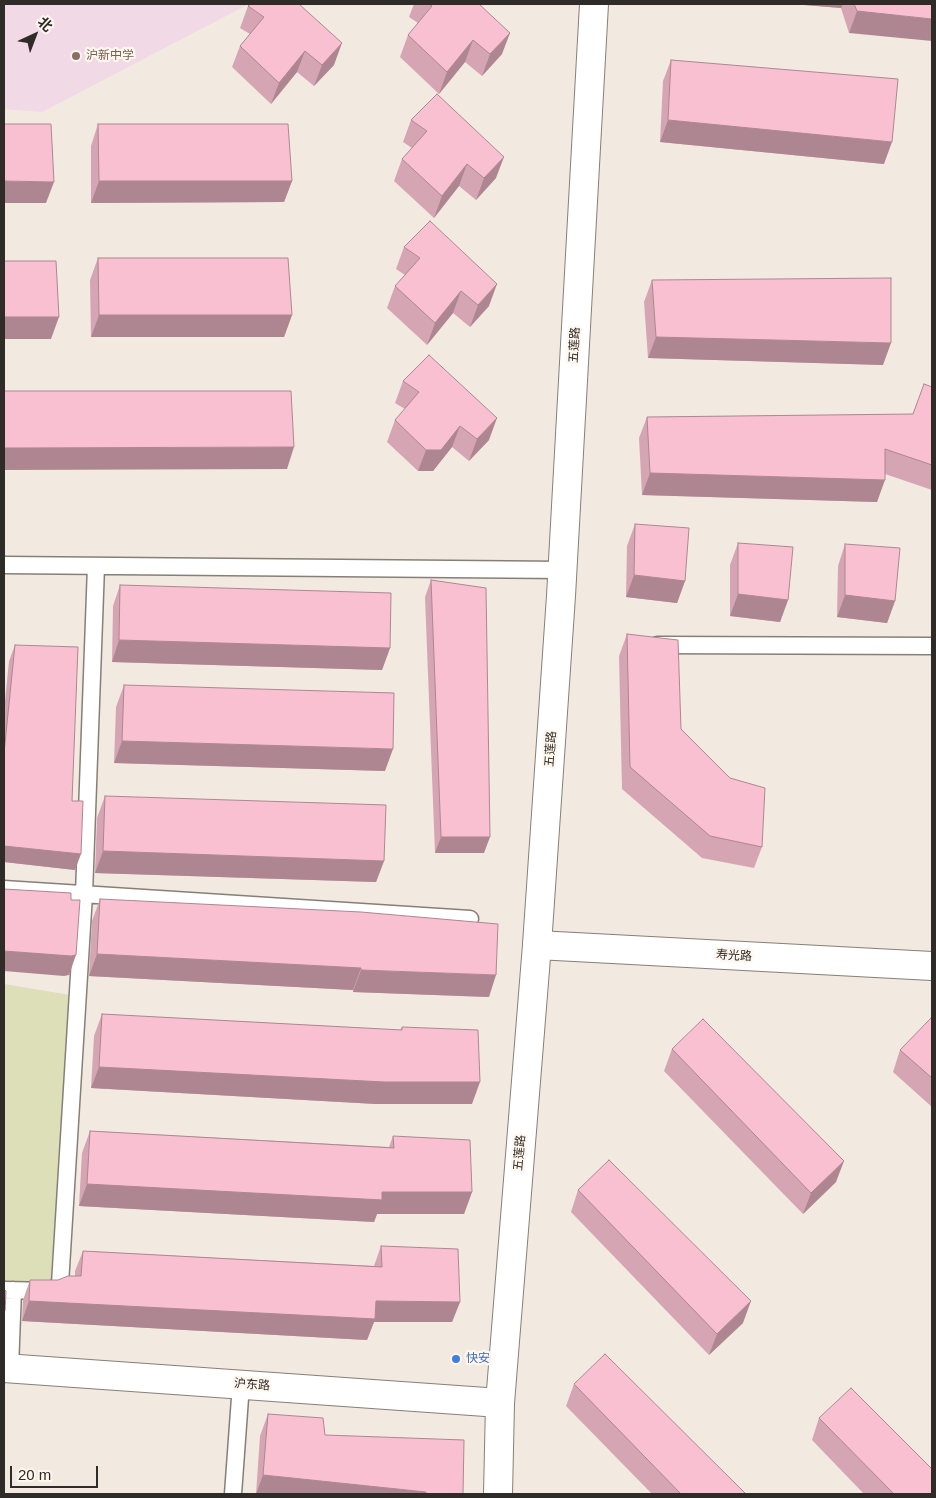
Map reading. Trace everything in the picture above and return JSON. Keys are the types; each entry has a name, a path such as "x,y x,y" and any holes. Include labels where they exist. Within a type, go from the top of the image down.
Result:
{"street":[{"name":"五莲路","path":"498,1494 500,1403 536,945 562,570 594,4"},
{"name":"寿光路","path":"536,945 932,966"},
{"name":"沪东路","path":"7,1368 500,1403"}],"lane":[{"path":"4,565 562,570"},
{"path":"7,1368 8,1290 51,1291 60,1284 84,894 96,566"},
{"path":"647,644 932,646"},
{"path":"4,889 470,919"},
{"path":"233,1494 241,1384"}],"shaded area":[{"name":"沪新中学","path":"4,4 249,4 42,112 4,109"}],"green space":[{"path":"4,984 70,995 53,1284 4,1282"}],"building":[{"path":"251,4 299,4 342,43 322,65 305,51 279,83 240,46 264,17 248,6"},
{"path":"429,4 479,4 510,33 490,54 473,40 447,72 408,35 432,6"},
{"path":"854,4 932,4 932,19 857,11"},
{"path":"671,60 898,79 892,142 668,120"},
{"path":"437,94 504,157 484,178 467,164 442,196 402,159 427,131 411,120"},
{"path":"4,124 51,124 54,182 4,181"},
{"path":"98,124 288,124 292,181 99,181"},
{"path":"430,221 497,284 478,305 461,291 435,323 395,286 420,258 404,247"},
{"path":"98,258 288,258 292,315 99,315"},
{"path":"4,261 56,261 59,317 4,317"},
{"path":"891,278 891,343 656,337 652,280"},
{"path":"429,355 497,418 477,439 460,426 441,450 426,450 395,420 419,392 403,381"},
{"path":"924,384 932,387 932,465 885,449 885,480 650,473 647,417 913,414"},
{"path":"4,391 291,391 294,447 4,448"},
{"path":"635,524 689,528 685,581 634,575"},
{"path":"738,543 793,547 788,600 738,594"},
{"path":"845,544 900,548 895,601 845,595"},
{"path":"431,580 486,588 490,837 441,837"},
{"path":"120,585 391,593 390,648 119,640"},
{"path":"627,634 678,640 681,729 730,778 765,788 762,847 710,836 630,767"},
{"path":"15,645 78,647 72,801 83,801 81,854 4,846 4,753"},
{"path":"124,685 394,693 393,749 122,741"},
{"path":"105,796 386,805 384,861 103,851"},
{"path":"4,889 71,893 71,900 80,900 76,955 4,951"},
{"path":"100,899 361,912 498,924 496,975 361,970 361,968 97,954"},
{"path":"102,1014 402,1030 402,1027 478,1030 480,1082 384,1082 99,1067"},
{"path":"703,1019 844,1161 811,1193 672,1049"},
{"path":"932,1019 932,1078 900,1050"},
{"path":"90,1131 394,1148 393,1136 470,1140 472,1192 382,1192 382,1200 87,1184"},
{"path":"609,1160 751,1301 717,1334 578,1190"},
{"path":"381,1246 458,1249 460,1302 376,1301 375,1319 29,1301 30,1280 58,1280 68,1276 81,1276 83,1251 382,1267"},
{"path":"4,1289 6,1291 5,1311 4,1311"},
{"path":"605,1354 746,1494 681,1494 574,1384"},
{"path":"851,1388 932,1469 932,1494 894,1494 819,1418"},
{"path":"268,1414 323,1418 325,1435 464,1440 463,1494 426,1494 426,1492 263,1475"}],"place":[{"name":"沪新中学","path":"76,56"},
{"name":"快安","path":"456,1359"}]}
